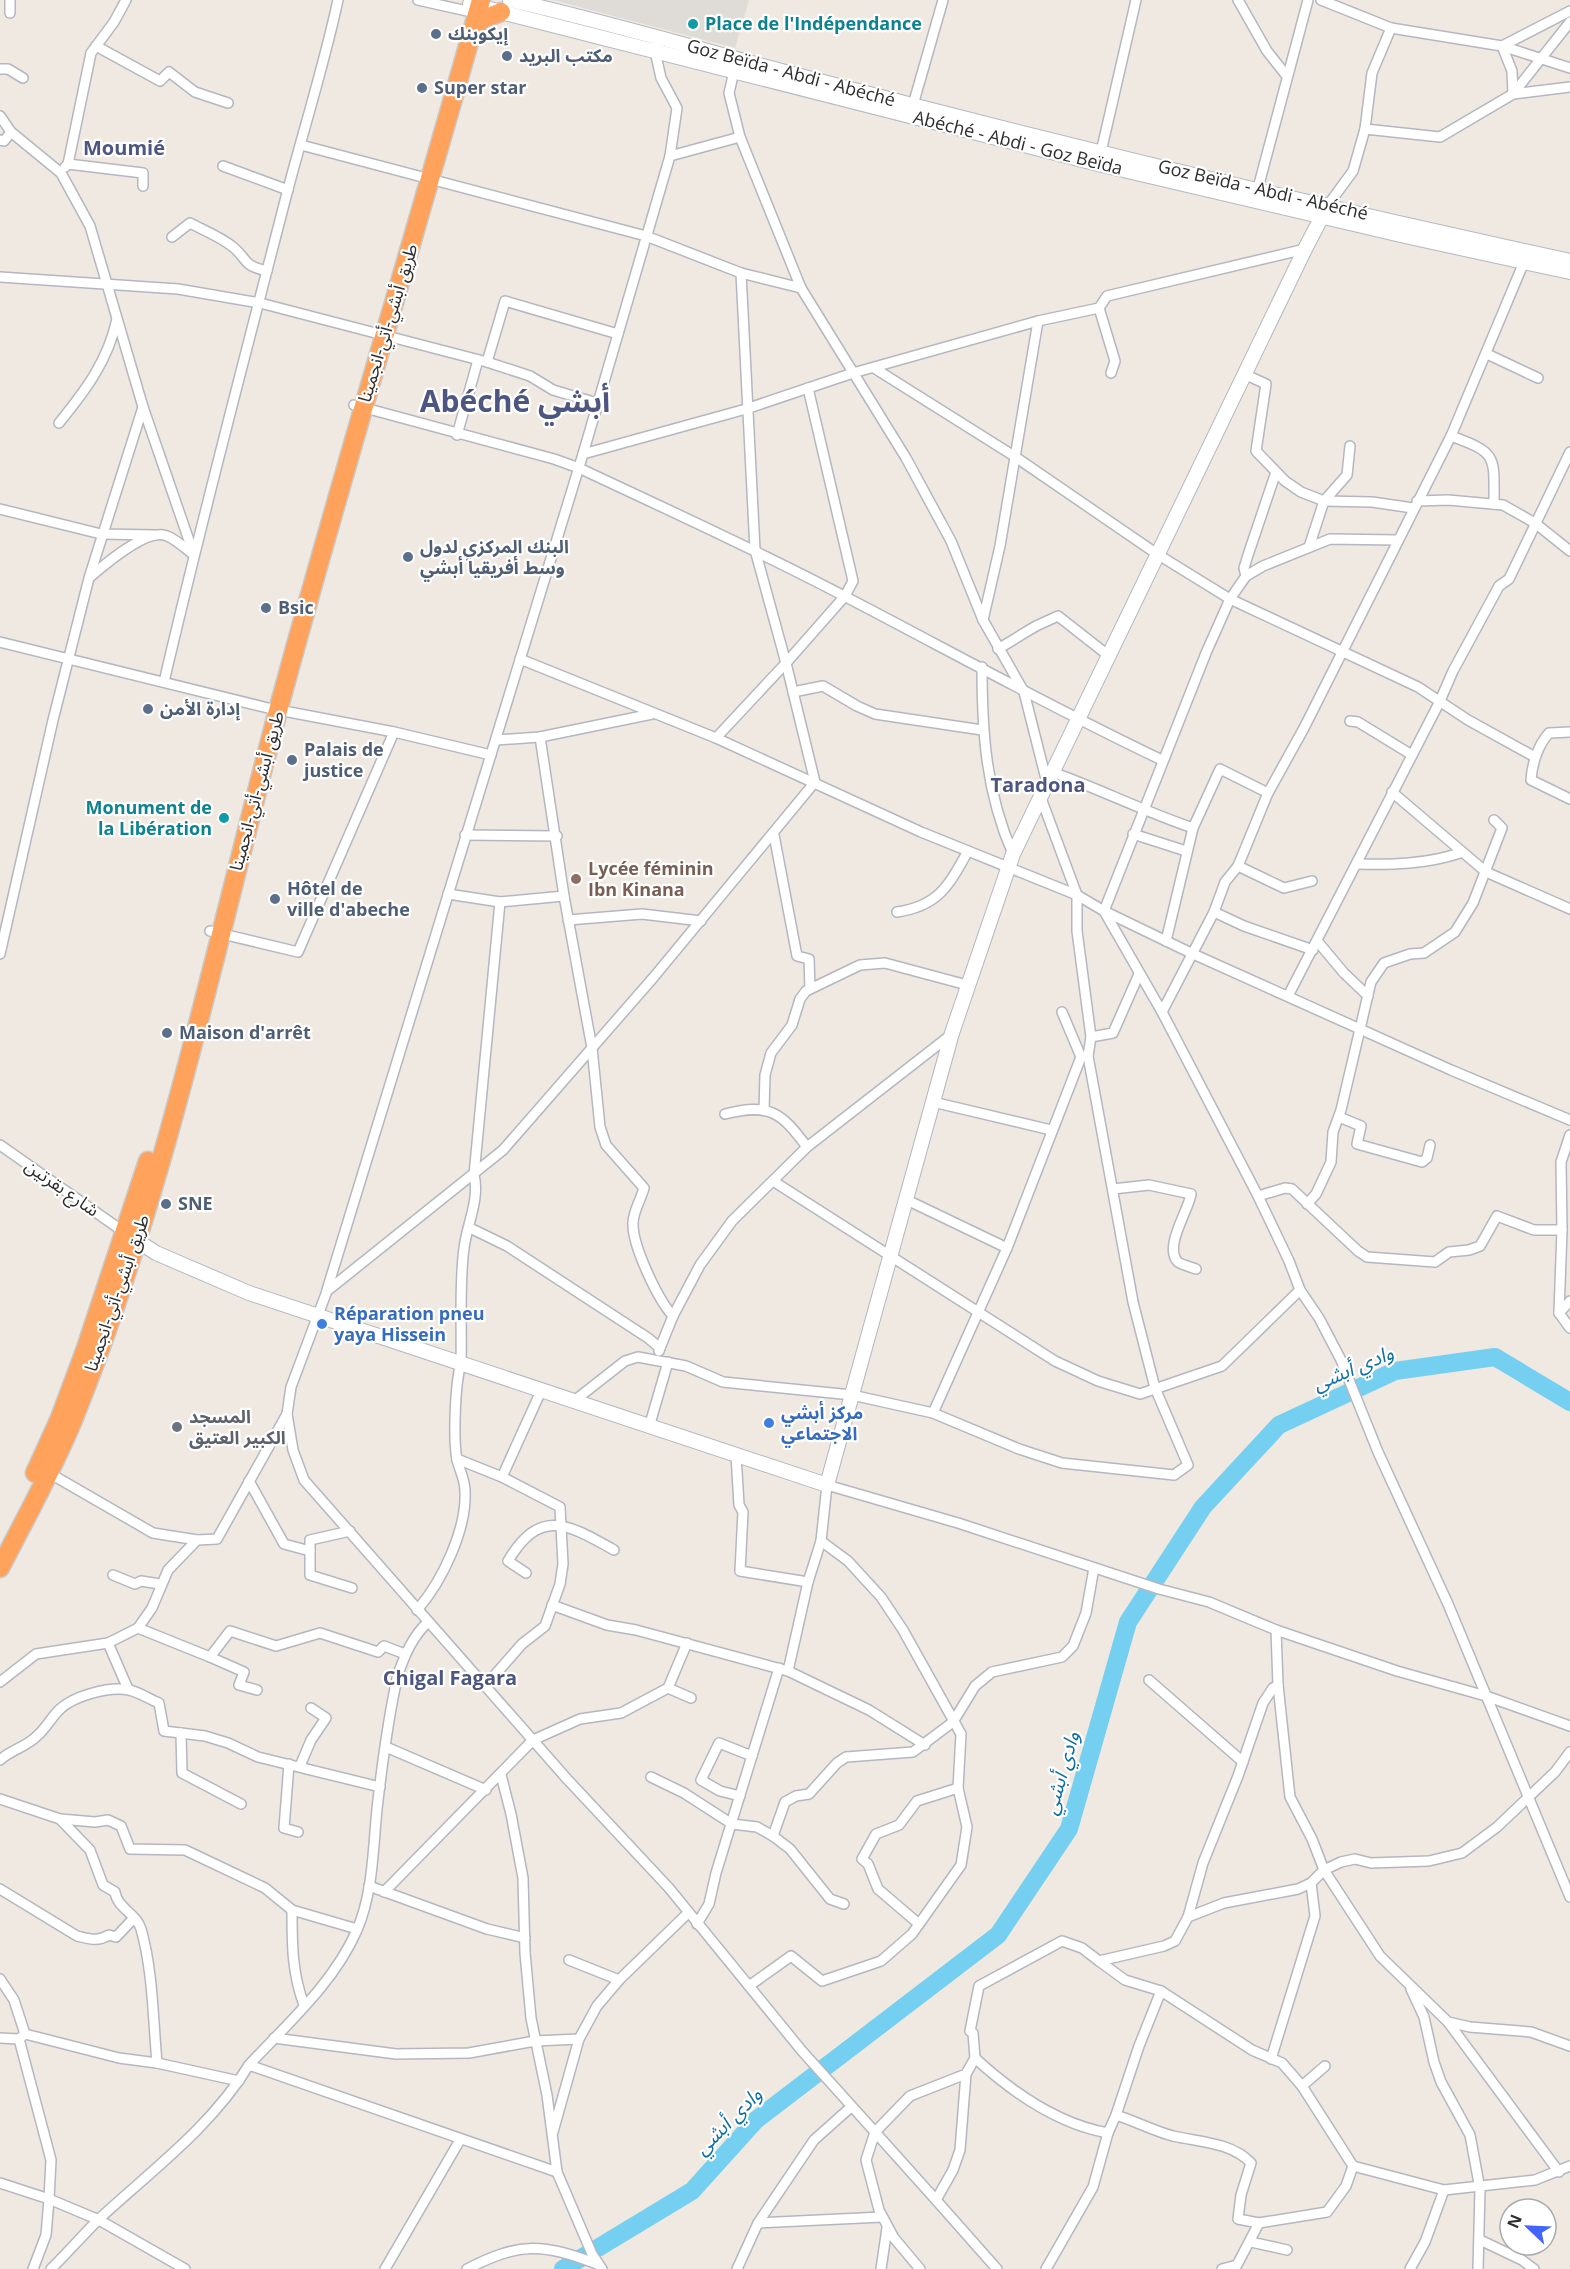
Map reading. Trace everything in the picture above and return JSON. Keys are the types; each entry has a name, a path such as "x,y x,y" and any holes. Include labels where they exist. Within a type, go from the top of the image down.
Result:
{"highway":[{"path":"426,177 470,35 474,4"},
{"path":"0,1541 60,1418 129,1236 158,1133 188,1047 224,894 273,709 474,4"},
{"path":"470,35 481,20 506,6"},
{"name":"طريق أبشي-أتي-انجمينا","path":"0,1568 72,1423 97,1356 129,1236"}],"street":[{"path":"10,0 10,12"},
{"path":"61,173 68,164 92,52 126,0"},
{"path":"164,682 194,555 338,0"},
{"path":"418,0 506,6 657,45 661,78 677,108 670,156 579,468 327,1291 316,1315 291,1387 287,1414 293,1450 304,1480 688,1913 851,2108 997,2269"},
{"path":"913,105 943,0"},
{"path":"1101,152 1137,0"},
{"path":"1238,0 1267,51 1286,75"},
{"path":"1258,188 1286,75 1308,0"},
{"path":"1321,0 1391,28 1502,46 1570,68"},
{"name":"Goz Beïda - Abdi - Abéché","path":"506,6 608,23 657,45 885,104 913,105 1258,188 1326,211 1570,261"},
{"path":"1502,46 1570,11"},
{"path":"1365,129 1440,137 1513,94 1570,22"},
{"path":"697,1924 709,1904 752,1756 783,1669 821,1541 827,1485 952,1034 1013,854 1305,249 1326,211 1353,171 1365,129 1372,73 1391,28"},
{"path":"96,46 160,81 169,72 195,92 228,103"},
{"path":"1502,46 1512,71 1513,94"},
{"path":"735,64 729,93 740,137 801,288 906,458 951,542 983,620 1024,692 1050,778"},
{"path":"0,69 8,69 23,78"},
{"path":"1513,94 1570,87"},
{"name":"Abéché - Abdi - Goz Beïda","path":"885,104 1098,164 1326,211 1570,272"},
{"path":"0,116 11,132 61,173 90,226 143,407 194,555"},
{"path":"1,143 11,132"},
{"path":"670,156 740,137"},
{"path":"301,145 646,236 741,273 801,288"},
{"path":"68,164 143,174 143,186"},
{"path":"223,166 288,190"},
{"path":"172,237 190,223 234,247 244,262 253,268 267,272"},
{"path":"583,454 746,409 853,373 1038,321 1099,308 1107,296 1305,249"},
{"path":"1162,1012 1214,912 1225,882 1238,866 1268,793 1451,436 1524,262"},
{"path":"741,273 746,409 755,550 794,692 815,782"},
{"path":"0,277 108,283 197,292 260,303 483,361 530,376 554,390 597,403"},
{"path":"457,435 505,301 618,334"},
{"path":"1099,308 1115,361 1111,373"},
{"path":"59,423 97,372 112,343 117,317"},
{"path":"983,620 1000,546 1038,321"},
{"path":"1486,354 1538,378"},
{"path":"874,368 1014,456 1157,554 1230,599 1418,687 1439,703 1535,757"},
{"path":"1244,374 1266,384 1256,451 1276,472 1301,492 1324,501 1415,505 1448,500 1503,505 1535,523 1570,551"},
{"path":"716,738 845,596 853,581 808,388"},
{"path":"0,954 68,657 101,534 143,407"},
{"path":"358,407 554,459 579,468 755,550 982,667 1077,720 1162,760"},
{"path":"1451,436 1480,446 1490,454 1494,469 1494,504"},
{"path":"1309,547 1324,501 1347,475 1350,446"},
{"path":"1288,996 1439,703 1453,671 1500,586 1509,579 1570,452"},
{"path":"1246,576 1244,568 1276,472"},
{"path":"0,509 101,534 166,535 194,555"},
{"path":"89,578 109,560 154,535"},
{"path":"1397,540 1342,538 1309,547 1263,566 1246,576 1230,599 1162,760 1104,911 1162,1012 1258,1196 1300,1290 1319,1318 1341,1360 1377,1452 1449,1604 1527,1799 1570,1897"},
{"path":"998,649 1036,626 1058,616 1109,656"},
{"path":"0,642 273,709 394,732 491,754"},
{"path":"520,659 716,738 921,832 1077,895 1104,911 1191,953 1361,1030 1570,1120"},
{"path":"982,667 982,730 988,779 1000,824 1013,854"},
{"path":"794,692 824,686 875,714 982,730"},
{"path":"496,740 540,737 652,714"},
{"path":"1350,721 1358,722 1412,755"},
{"path":"215,932 298,952 394,732"},
{"path":"1570,732 1549,733 1535,757 1531,780 1570,799"},
{"path":"540,737 568,920 592,1048 600,1126 606,1145 644,1188 633,1220 633,1236 664,1306 673,1316"},
{"path":"1166,941 1193,828 1220,770 1268,793"},
{"path":"1050,778 1093,786 1143,811 1193,828"},
{"path":"327,1291 503,1150 774,835 815,782"},
{"path":"1392,792 1460,853 1486,872 1570,909"},
{"path":"933,1413 1007,1248 1051,1130 1091,1037 1077,931 1077,895 1041,798"},
{"path":"1307,1204 1316,1194 1331,1162 1332,1139 1361,1030 1371,982 1384,963 1410,954 1424,953 1455,932 1473,903 1502,828 1494,820"},
{"path":"1133,834 1186,851"},
{"path":"465,835 556,836"},
{"path":"774,835 798,956 809,959 810,989"},
{"path":"897,912 918,909 950,885 968,851"},
{"path":"1357,864 1386,865 1433,860 1460,853"},
{"path":"1238,866 1284,888 1312,881"},
{"path":"448,894 500,902 564,896"},
{"path":"417,1610 429,1596 447,1565 462,1517 465,1491 457,1459 457,1379 461,1363 464,1247 470,1228 476,1184 474,1175 500,902"},
{"path":"1214,912 1244,926 1315,946 1368,996"},
{"path":"568,920 642,914 701,921"},
{"path":"764,1110 765,1075 771,1053 792,1024 800,999 810,989 872,963 885,963 967,985"},
{"path":"1091,1037 1113,1034 1139,974"},
{"path":"574,1401 625,1361 638,1357 686,1366 723,1382 852,1395 933,1413 1019,1449 1062,1463 1174,1475 1188,1465 1155,1388 1134,1302 1113,1189 1084,1057 1062,1012"},
{"path":"656,1359 673,1316 713,1245 732,1221 807,1147 952,1034"},
{"path":"933,1102 1051,1130"},
{"path":"725,1114 745,1109 764,1110 787,1120 807,1147"},
{"path":"1339,1117 1361,1126 1357,1144 1422,1162 1426,1158 1430,1145"},
{"path":"1570,1135 1561,1162 1563,1230 1559,1313 1570,1328"},
{"name":"شارع بقرتين","path":"0,1145 129,1236"},
{"path":"774,1181 1055,1361 1098,1381 1140,1394 1222,1366 1300,1290"},
{"path":"1113,1189 1149,1185 1191,1194 1178,1226 1176,1256 1180,1263 1196,1269"},
{"path":"1258,1196 1288,1187 1367,1257 1435,1262 1449,1252 1469,1250 1484,1240 1497,1216 1534,1230 1563,1230"},
{"path":"907,1200 1007,1248"},
{"path":"470,1228 531,1261 660,1347"},
{"path":"129,1236 156,1253 249,1293 827,1485 958,1523 1094,1568 1209,1602 1276,1630 1397,1671 1486,1696 1570,1726"},
{"path":"1559,1313 1570,1301"},
{"path":"649,1427 668,1362"},
{"path":"502,1477 541,1391"},
{"path":"49,1473 153,1533 197,1540 217,1539 287,1414"},
{"path":"735,1455 739,1505 743,1512 740,1571 808,1582"},
{"path":"457,1459 502,1477 560,1507 562,1525 560,1584 545,1626 522,1644 486,1685"},
{"path":"249,1481 284,1544 310,1551"},
{"path":"526,1573 508,1561 520,1540 532,1530 562,1525 581,1531 614,1550"},
{"path":"350,1531 310,1540 310,1575 352,1588"},
{"path":"0,1682 36,1654 108,1644 138,1628 152,1608 160,1584 168,1570 197,1540"},
{"path":"749,1986 791,1956 822,1981 881,1960 912,1934 962,1865 967,1827 958,1788 961,1734 903,1630 881,1597 848,1561 821,1541"},
{"path":"773,1836 785,1802 796,1796 809,1794 837,1763 846,1757 913,1752 953,1722 975,1686 992,1672 1062,1657 1073,1646 1086,1612 1094,1568"},
{"path":"113,1575 135,1584 141,1581 160,1584"},
{"path":"552,1605 607,1625 687,1643 783,1669 869,1710 925,1745"},
{"path":"51,2269 99,2220 177,2151 239,2081 249,2065 328,1979 357,1929 369,1886 392,1700 405,1654 419,1630 428,1622"},
{"path":"138,1628 244,1672 239,1685 257,1690"},
{"path":"1276,1630 1278,1685 1290,1797 1312,1839 1323,1870 1380,1956 1448,2022 1559,2172"},
{"path":"210,1657 230,1631 276,1646 320,1634 378,1652 384,1646 405,1654"},
{"path":"384,1892 533,1740 580,1719 621,1713 669,1688 687,1643"},
{"path":"108,1644 128,1689"},
{"path":"1149,1680 1243,1762"},
{"path":"1099,1961 1164,1946 1175,1941 1188,1917 1203,1863 1243,1762 1263,1703 1273,1688 1278,1685"},
{"path":"669,1688 691,1698"},
{"path":"0,1760 12,1749 28,1744 60,1709 69,1703 105,1691 128,1689 159,1703 164,1731 228,1743 258,1757 380,1787"},
{"path":"300,1766 310,1740 326,1718 311,1708"},
{"path":"181,1733 182,1773 241,1804"},
{"path":"740,1796 720,1791 701,1780 719,1743 752,1756"},
{"path":"386,1747 486,1790"},
{"path":"1188,1917 1224,1903 1267,1897 1311,1883 1323,1870 1354,1859 1371,1863 1429,1861 1462,1853 1473,1848 1527,1799 1555,1772 1570,1752"},
{"path":"289,1764 284,1828 298,1832"},
{"path":"501,1775 523,1878 525,1938 535,2041 547,2095 557,2172 600,2266"},
{"path":"651,1777 684,1793 732,1824 757,1827 773,1836 790,1849 830,1899 844,1904"},
{"path":"919,1923 878,1889 868,1864 862,1858 876,1834 899,1825 910,1808 917,1802 958,1788"},
{"path":"0,1799 60,1819 95,1822 108,1820 121,1826 129,1849 185,1850 265,1888 292,1910 357,1929"},
{"path":"60,1819 90,1850 103,1885 115,1892 116,1899 140,1926 151,1990 157,2063"},
{"path":"1271,2059 1315,1916 1311,1883"},
{"path":"369,1886 487,1929 525,1938"},
{"path":"0,1889 77,1936 91,1940 100,1940 109,1935 116,1937 134,1918"},
{"path":"292,1910 291,1947 295,1981 304,2005"},
{"path":"552,2135 579,2039 597,2006 619,1980 688,1913"},
{"path":"936,2200 953,2170 960,2150 966,2074 975,2058 973,2033 970,2031 979,1986 1062,1941 1082,1948 1125,1980 1161,1991 1271,2059 1282,2063 1302,2086 1353,2166 1444,2190 1480,2189 1536,2180 1570,2166"},
{"path":"569,1960 619,1980"},
{"path":"0,1979 14,2000 51,2160 46,2235 33,2269"},
{"path":"1407,1981 1424,2017 1441,2082 1470,2135 1480,2189 1478,2269"},
{"path":"1046,2269 1093,2187 1108,2133 1161,1991"},
{"path":"1448,2022 1470,2027 1531,2032 1570,2046"},
{"path":"0,2038 22,2036 119,2058 157,2063 239,2081"},
{"path":"273,2038 396,2054 468,2053 535,2041 579,2039"},
{"path":"975,2058 998,2079 1030,2101 1081,2128 1108,2133"},
{"path":"249,2065 557,2172"},
{"path":"1302,2086 1324,2066"},
{"path":"920,2269 882,2217 866,2160 875,2132 910,2096 966,2074"},
{"path":"737,2269 758,2223 814,2140 851,2108"},
{"path":"1116,2115 1171,2135 1211,2143 1245,2156 1251,2163 1241,2195 1238,2218 1259,2223 1327,2212 1346,2186 1353,2166"},
{"path":"385,2269 460,2140"},
{"path":"0,2183 49,2199 99,2220 185,2269"},
{"path":"1410,2269 1425,2242 1444,2190"},
{"path":"758,2223 882,2217"},
{"path":"1222,2269 1237,2265 1259,2223"},
{"path":"881,2269 888,2228"},
{"path":"1480,2240 1522,2260 1534,2269"},
{"path":"1251,2242 1287,2250"},
{"path":"467,2269 499,2253 526,2247 567,2252 600,2266"},
{"path":"987,2269 988,2258"}],"shaded area":[{"name":"Place de l'Indépendance","path":"553,0 749,0 735,48"}],"waterway":[{"name":"وادي أبشي","path":"563,2269 692,2191 756,2120 998,1935 1069,1829 1128,1622 1203,1507 1279,1425 1395,1371 1495,1357 1570,1402"}],"place":[{"name":"Place de l'Indépendance","path":"693,24"},
{"name":"إيكوبنك","path":"436,34"},
{"name":"مكتب البريد","path":"507,56"},
{"name":"Super star","path":"422,88"},
{"name":"البنك المركزي لدول وسط أفريقيا أبشي","path":"408,557"},
{"name":"Bsic","path":"266,608"},
{"name":"إدارة الأمن","path":"148,709"},
{"name":"Palais de justice","path":"292,760"},
{"name":"Monument de la Libération","path":"224,818"},
{"name":"Lycée féminin Ibn Kinana","path":"576,879"},
{"name":"Hôtel de ville d'abeche","path":"275,899"},
{"name":"Maison d'arrêt","path":"167,1033"},
{"name":"SNE","path":"166,1204"},
{"name":"Réparation pneu yaya Hissein","path":"322,1324"},
{"name":"مركز أبشي الاجتماعي","path":"769,1423"},
{"name":"المسجد الكبير العتيق","path":"177,1427"}],"district":[{"name":"Moumié","path":"124,148"},
{"name":"Abéché أبشي","path":"515,402"},
{"name":"Taradona","path":"1038,785"},
{"name":"Chigal Fagara","path":"450,1678"}]}
